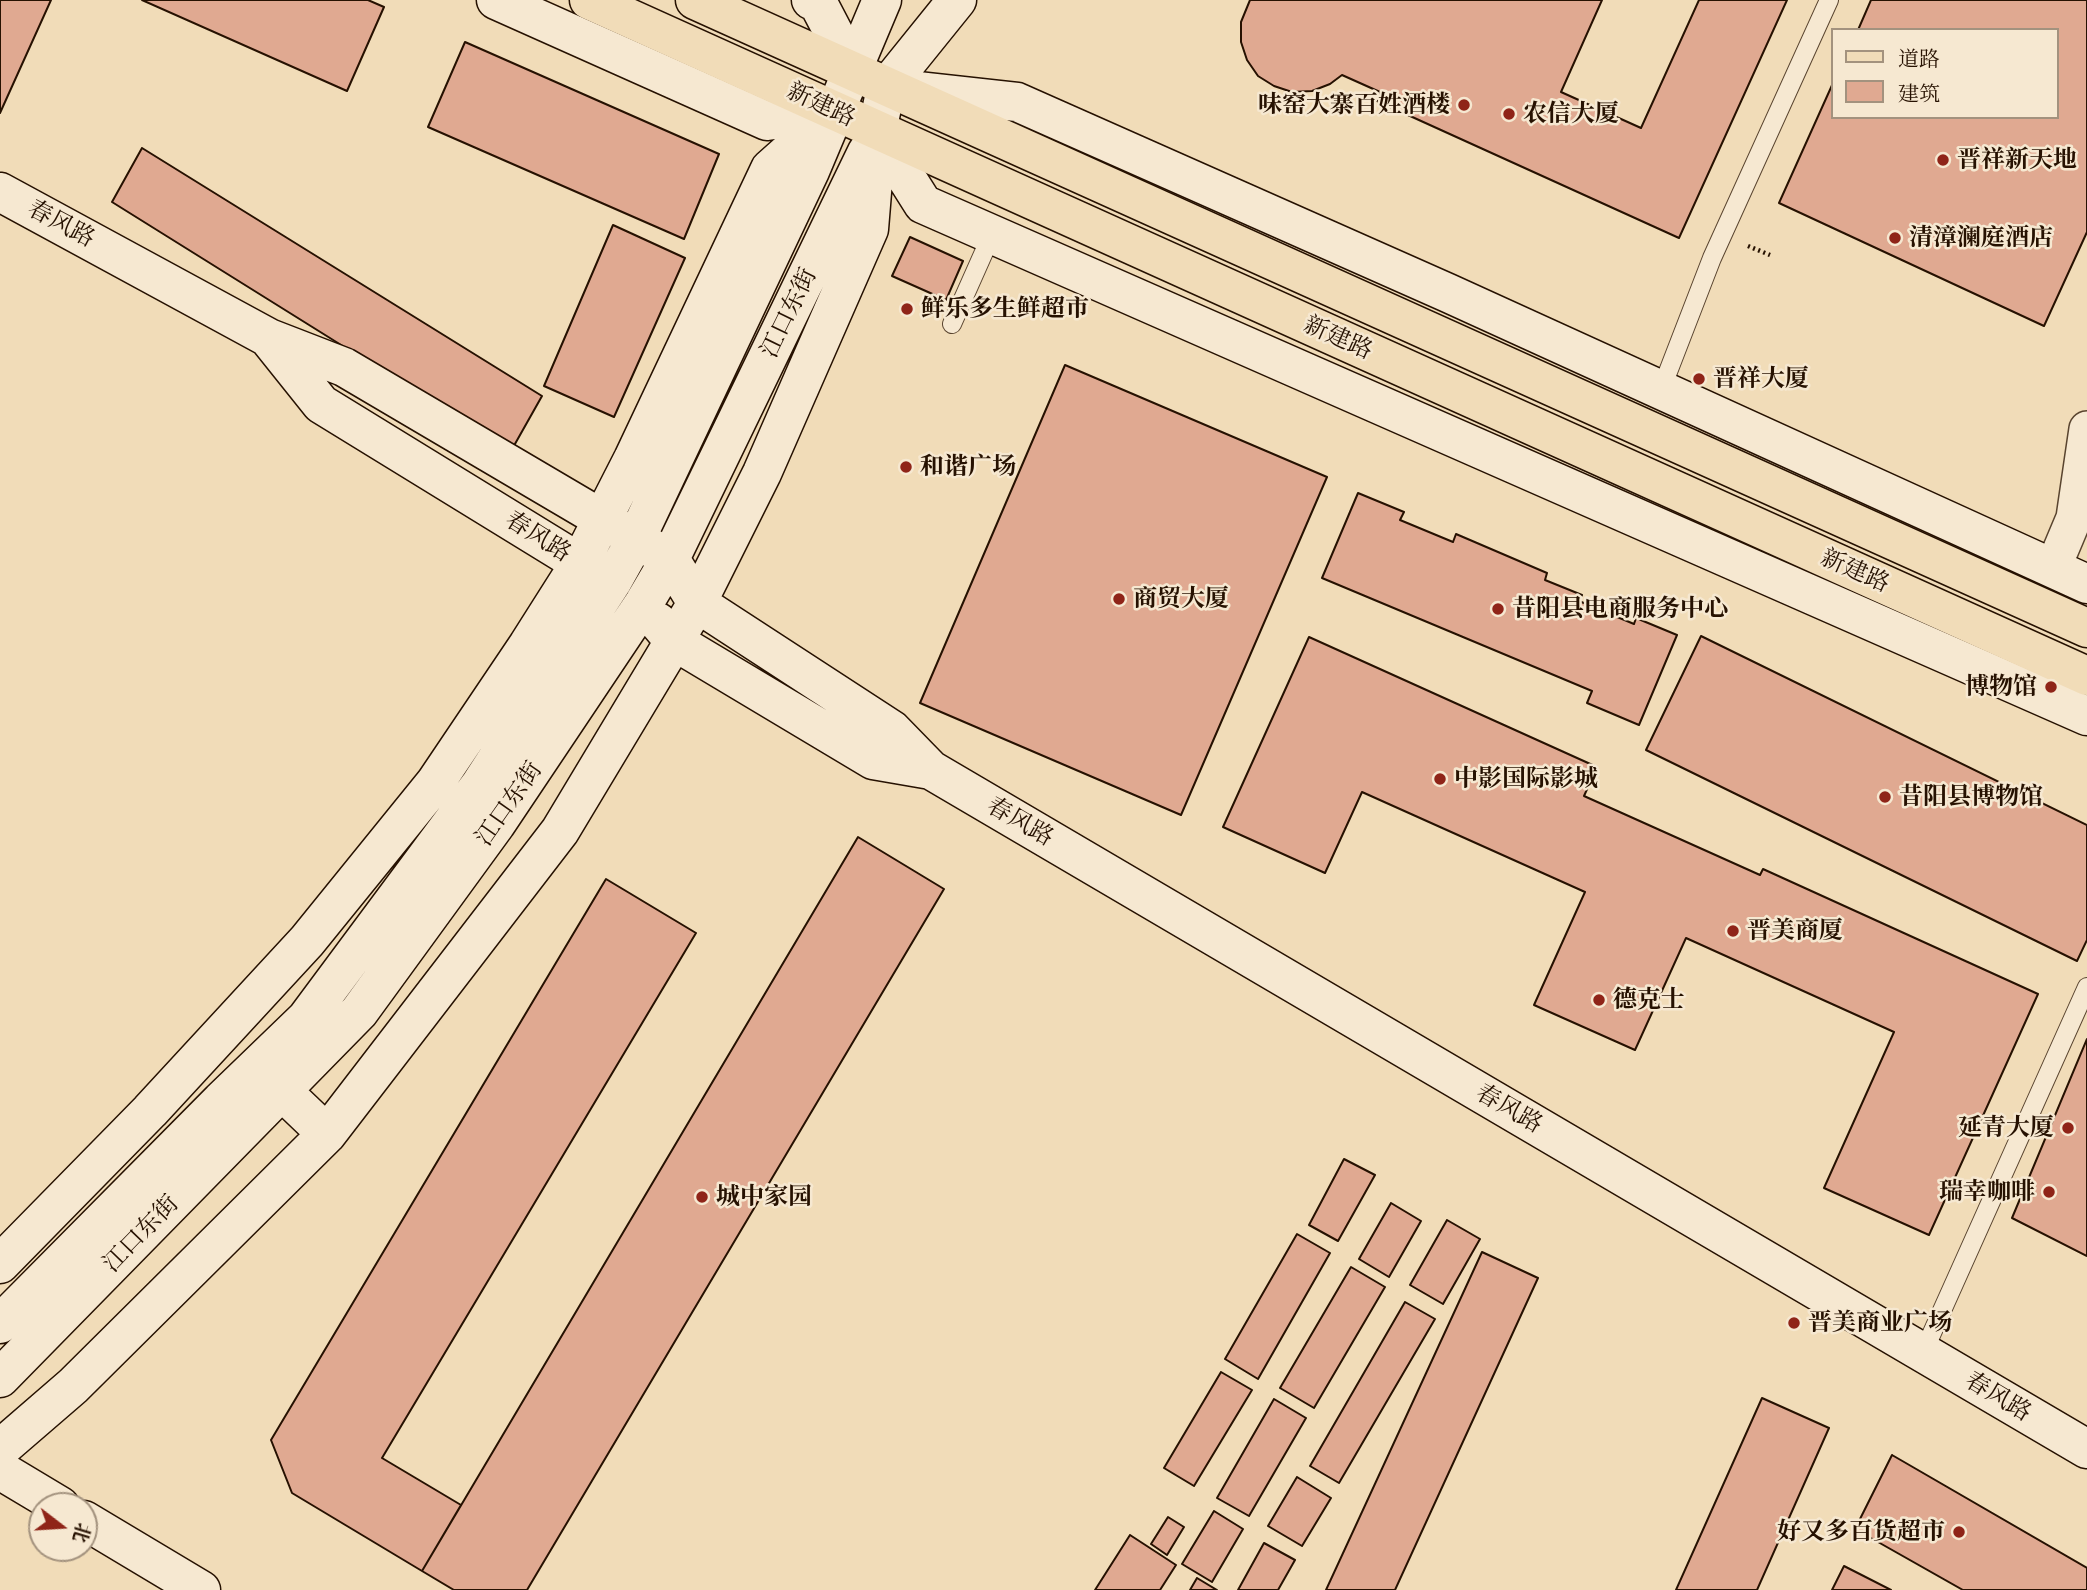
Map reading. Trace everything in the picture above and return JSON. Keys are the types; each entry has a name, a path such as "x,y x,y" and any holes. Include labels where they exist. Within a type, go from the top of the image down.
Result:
{"main road":[{"path":"496,0 767,121 835,111"},
{"name":"新建路","path":"589,0 2087,676"},
{"name":"新建路","path":"695,0 2087,628"},
{"path":"811,0 818,3 853,70"},
{"path":"851,0 853,70"},
{"name":"江口东街","path":"0,1378 273,1075 306,1019 480,785 596,573 636,539 810,171 883,0"},
{"path":"0,1449 73,1385 327,1134 560,831 697,603 762,473 869,229 877,131 886,88 920,0"},
{"path":"886,88 957,0"},
{"path":"886,88 1017,102 2087,584"},
{"path":"0,1264 150,1111 307,941 435,783 528,645 596,573 601,518 634,460 771,169 835,111"},
{"path":"877,131 923,204 2087,716"},
{"name":"江口东街","path":"0,1324 273,1075 359,1012 496,824 645,603 670,559 877,131"},
{"name":"春风路","path":"0,192 269,338 344,367 670,559 697,603 892,730 932,770 2087,1449"},
{"name":"春风路","path":"269,338 321,404 645,603 674,641 873,760 932,770"},
{"path":"229,1025 327,1134"},
{"path":"0,1470 37,1492"},
{"path":"98,1528 201,1590"}],"street":[{"path":"2053,568 2074,518 2087,429"}],"lane":[{"path":"1661,390 1712,258 1829,0"},
{"path":"952,324 992,234"},
{"path":"1923,1353 2087,987"}],"building":[{"path":"0,0 51,0 0,113"},
{"path":"142,0 368,0 384,7 347,91"},
{"name":"农信大厦","path":"1250,0 1602,0 1561,92 1641,128 1699,0 1787,0 1679,238 1377,101 1380,92 1342,75 1330,84 1312,91 1292,92 1274,86 1258,76 1247,60 1241,42 1241,22"},
{"name":"晋祥新天地","path":"1871,0 2087,0 2087,232 2044,326 1779,203 1832,85 1832,119 2059,119 2059,28 1859,28"},
{"path":"465,42 719,154 684,239 428,127"},
{"path":"142,148 542,396 511,451 112,202"},
{"path":"613,225 685,258 614,417 544,386"},
{"path":"910,237 963,261 946,300 892,276"},
{"name":"商贸大厦","path":"1065,365 1327,477 1181,815 920,703"},
{"name":"昔阳县电商服务中心","path":"1358,493 1404,512 1400,520 1453,542 1456,534 1547,573 1545,580 1582,595 1579,601 1634,624 1636,618 1677,635 1639,725 1587,703 1592,691 1322,578"},
{"name":"昔阳县博物馆","path":"1701,636 2087,825 2087,940 2077,961 1646,750"},
{"name":"晋美商厦","path":"1309,637 1597,767 1584,796 1760,875 1763,869 2038,994 1929,1235 1824,1188 1894,1032 1686,938 1635,1050 1534,1005 1585,892 1362,792 1325,873 1223,827"},
{"name":"城中家园","path":"858,837 944,889 527,1590 454,1590 422,1571"},
{"path":"606,879 696,933 382,1458 461,1505 422,1571 292,1493 271,1440"},
{"name":"延青大厦","path":"2087,1039 2087,1256 2012,1218"},
{"path":"1344,1159 1375,1175 1338,1241 1309,1225"},
{"path":"1391,1203 1421,1221 1389,1277 1359,1259"},
{"path":"1447,1220 1480,1239 1443,1304 1410,1285"},
{"path":"1297,1234 1330,1253 1258,1379 1225,1359"},
{"path":"1482,1252 1538,1278 1395,1590 1326,1590"},
{"path":"1351,1267 1385,1287 1314,1408 1280,1388"},
{"path":"1405,1302 1435,1319 1339,1483 1310,1466"},
{"path":"1221,1372 1252,1390 1194,1486 1164,1468"},
{"path":"1762,1398 1829,1428 1757,1590 1676,1590"},
{"path":"1274,1399 1306,1418 1249,1516 1217,1498"},
{"path":"1892,1455 2087,1568 2087,1590 1963,1590 1855,1529"},
{"path":"1297,1477 1331,1498 1302,1546 1268,1526"},
{"path":"1214,1511 1243,1529 1212,1582 1182,1564"},
{"path":"1168,1517 1184,1527 1167,1555 1151,1544"},
{"path":"1130,1535 1176,1565 1160,1590 1095,1590"},
{"path":"1264,1543 1295,1560 1278,1590 1238,1590"},
{"path":"1844,1566 1891,1590 1832,1590"},
{"path":"1197,1578 1217,1590 1190,1590"}],"place":[{"name":"味窑大寨百姓酒楼","path":"1464,105"},
{"name":"农信大厦","path":"1509,114"},
{"name":"晋祥新天地","path":"1943,160"},
{"name":"清漳澜庭酒店","path":"1895,238"},
{"name":"鲜乐多生鲜超市","path":"907,309"},
{"name":"晋祥大厦","path":"1699,379"},
{"name":"和谐广场","path":"906,467"},
{"name":"商贸大厦","path":"1119,599"},
{"name":"昔阳县电商服务中心","path":"1498,609"},
{"name":"博物馆","path":"2051,687"},
{"name":"中影国际影城","path":"1440,779"},
{"name":"昔阳县博物馆","path":"1885,797"},
{"name":"晋美商厦","path":"1733,931"},
{"name":"德克士","path":"1599,1000"},
{"name":"延青大厦","path":"2068,1128"},
{"name":"瑞幸咖啡","path":"2049,1192"},
{"name":"城中家园","path":"702,1197"},
{"name":"晋美商业广场","path":"1794,1323"},
{"name":"好又多百货超市","path":"1959,1532"}]}
